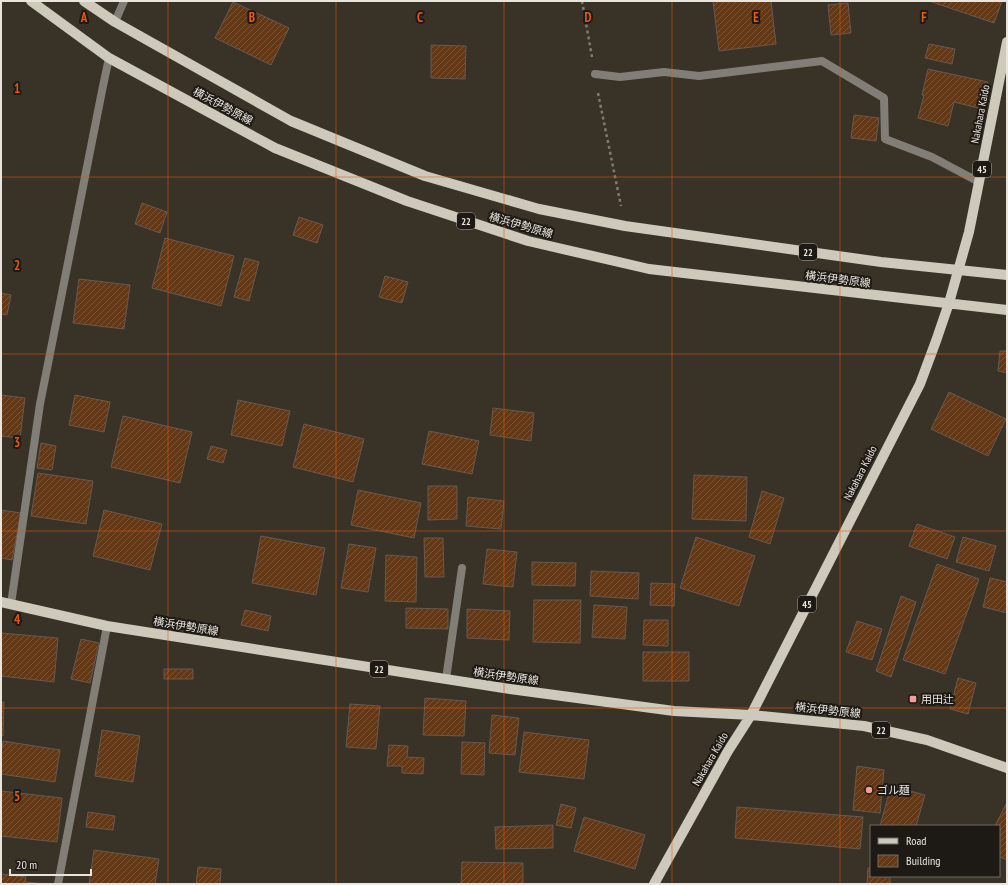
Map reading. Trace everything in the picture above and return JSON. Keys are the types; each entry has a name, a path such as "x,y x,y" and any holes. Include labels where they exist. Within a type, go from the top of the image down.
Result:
{"main road":[{"name":"横浜伊勢原線","path":"31,1 110,58 275,148 407,202 528,241 648,269 1007,310"},
{"name":"横浜伊勢原線","path":"84,1 115,22 291,120 425,176 539,209 625,226 882,262 1007,275"},
{"name":"Nakahara Kaido","path":"654,884 728,751 751,715 920,384 949,304 969,232 1007,42"},
{"name":"横浜伊勢原線","path":"6,603 107,626 446,679 674,711 751,715 864,726 927,740 1007,768"}],"lane":[{"path":"115,22 124,1"},
{"path":"6,603 40,404 102,86 110,58"},
{"path":"595,74 620,77 664,72 699,76 822,61 884,98 885,139 932,157 979,182"},
{"path":"446,679 462,568"},
{"path":"58,884 107,626"}],"path":[{"path":"582,1 625,226"}],"building":[{"path":"713,1 771,1 776,44 719,51"},
{"path":"929,1 1002,1 994,23"},
{"path":"233,2 289,28 271,65 215,38"},
{"path":"848,3 851,33 831,35 828,5"},
{"path":"929,44 955,49 952,64 925,58"},
{"path":"431,45 466,46 465,79 431,78"},
{"path":"928,69 988,82 982,109 954,102 948,126 918,118 924,95 922,95"},
{"path":"854,115 879,118 876,141 851,138"},
{"path":"142,203 167,212 160,233 135,224"},
{"path":"299,217 323,225 317,243 293,235"},
{"path":"165,238 234,256 221,306 152,288"},
{"path":"245,258 259,262 249,301 234,297"},
{"path":"385,276 408,282 402,303 379,297"},
{"path":"79,279 130,285 124,329 73,323"},
{"path":"1,293 11,295 7,315 1,314"},
{"path":"1000,351 1007,351 1007,373 998,371"},
{"path":"949,392 1006,419 988,456 931,429"},
{"path":"1,395 25,398 20,438 1,436"},
{"path":"75,395 110,402 104,432 69,425"},
{"path":"238,400 290,411 282,446 231,435"},
{"path":"493,408 534,413 531,441 490,435"},
{"path":"123,416 192,432 180,483 111,467"},
{"path":"304,424 364,439 353,482 293,467"},
{"path":"429,431 479,441 472,474 422,464"},
{"path":"41,443 56,446 52,470 37,468"},
{"path":"211,446 227,450 223,463 207,459"},
{"path":"38,473 93,481 86,524 31,516"},
{"path":"694,475 747,477 746,521 692,519"},
{"path":"428,486 457,486 457,519 428,520"},
{"path":"358,490 421,503 414,538 351,525"},
{"path":"762,491 784,498 770,544 749,537"},
{"path":"468,497 504,501 501,529 466,526"},
{"path":"1,510 21,513 12,560 1,558"},
{"path":"104,510 162,524 150,570 93,556"},
{"path":"917,524 955,537 947,559 909,546"},
{"path":"261,536 325,548 316,595 252,583"},
{"path":"696,537 755,556 739,606 680,588"},
{"path":"963,537 996,546 989,571 956,562"},
{"path":"424,538 443,538 444,577 425,577"},
{"path":"349,544 376,548 368,592 341,588"},
{"path":"487,549 517,552 513,587 483,584"},
{"path":"386,555 417,557 416,602 385,601"},
{"path":"532,562 576,563 575,586 532,585"},
{"path":"937,564 979,579 945,674 903,660"},
{"path":"591,571 639,573 638,599 590,596"},
{"path":"990,578 1007,582 1007,613 983,607"},
{"path":"651,583 675,584 674,606 650,605"},
{"path":"901,596 916,602 891,677 876,671"},
{"path":"534,600 581,600 580,643 533,642"},
{"path":"594,605 627,607 625,639 592,637"},
{"path":"406,608 448,609 448,629 406,628"},
{"path":"467,609 510,611 509,640 467,638"},
{"path":"245,610 271,616 268,631 241,625"},
{"path":"644,620 668,620 668,646 643,645"},
{"path":"857,621 882,629 872,660 846,652"},
{"path":"1,633 58,638 54,682 1,676"},
{"path":"81,639 99,643 90,683 71,679"},
{"path":"643,652 689,652 689,681 643,681"},
{"path":"164,669 193,669 193,679 164,679"},
{"path":"958,678 976,683 968,714 950,709"},
{"path":"425,698 466,701 464,736 423,735"},
{"path":"1,702 4,702 3,736 1,736"},
{"path":"350,704 380,706 376,749 346,747"},
{"path":"492,715 519,718 515,755 489,753"},
{"path":"102,730 140,736 133,782 95,776"},
{"path":"524,732 589,740 584,779 519,772"},
{"path":"3,741 60,750 55,782 1,774 1,754"},
{"path":"462,742 485,743 484,775 461,774"},
{"path":"389,745 408,746 407,757 424,758 423,774 402,773 402,766 387,766"},
{"name":"ゴル麺","path":"857,766 884,770 880,813 853,810"},
{"path":"891,786 925,795 916,825 880,825"},
{"path":"1,791 62,798 57,842 1,836"},
{"path":"1007,802 1007,860 1000,857 1000,825 996,825"},
{"path":"561,804 576,808 571,828 556,825"},
{"path":"737,807 863,817 860,849 735,838"},
{"path":"88,812 115,816 113,830 86,827"},
{"path":"584,817 645,835 635,869 574,851"},
{"path":"553,825 553,848 496,849 495,827"},
{"path":"94,850 159,859 155,884 89,884"},
{"path":"462,862 523,863 523,884 461,884"},
{"path":"198,867 221,869 220,884 196,884"},
{"path":"868,868 870,868 870,877 890,877 890,884 867,884"},
{"path":"1,874 26,877 25,882 46,884 1,884"}],"place":[{"name":"用田辻","path":"913,699"},
{"name":"ゴル麺","path":"869,790"}]}
